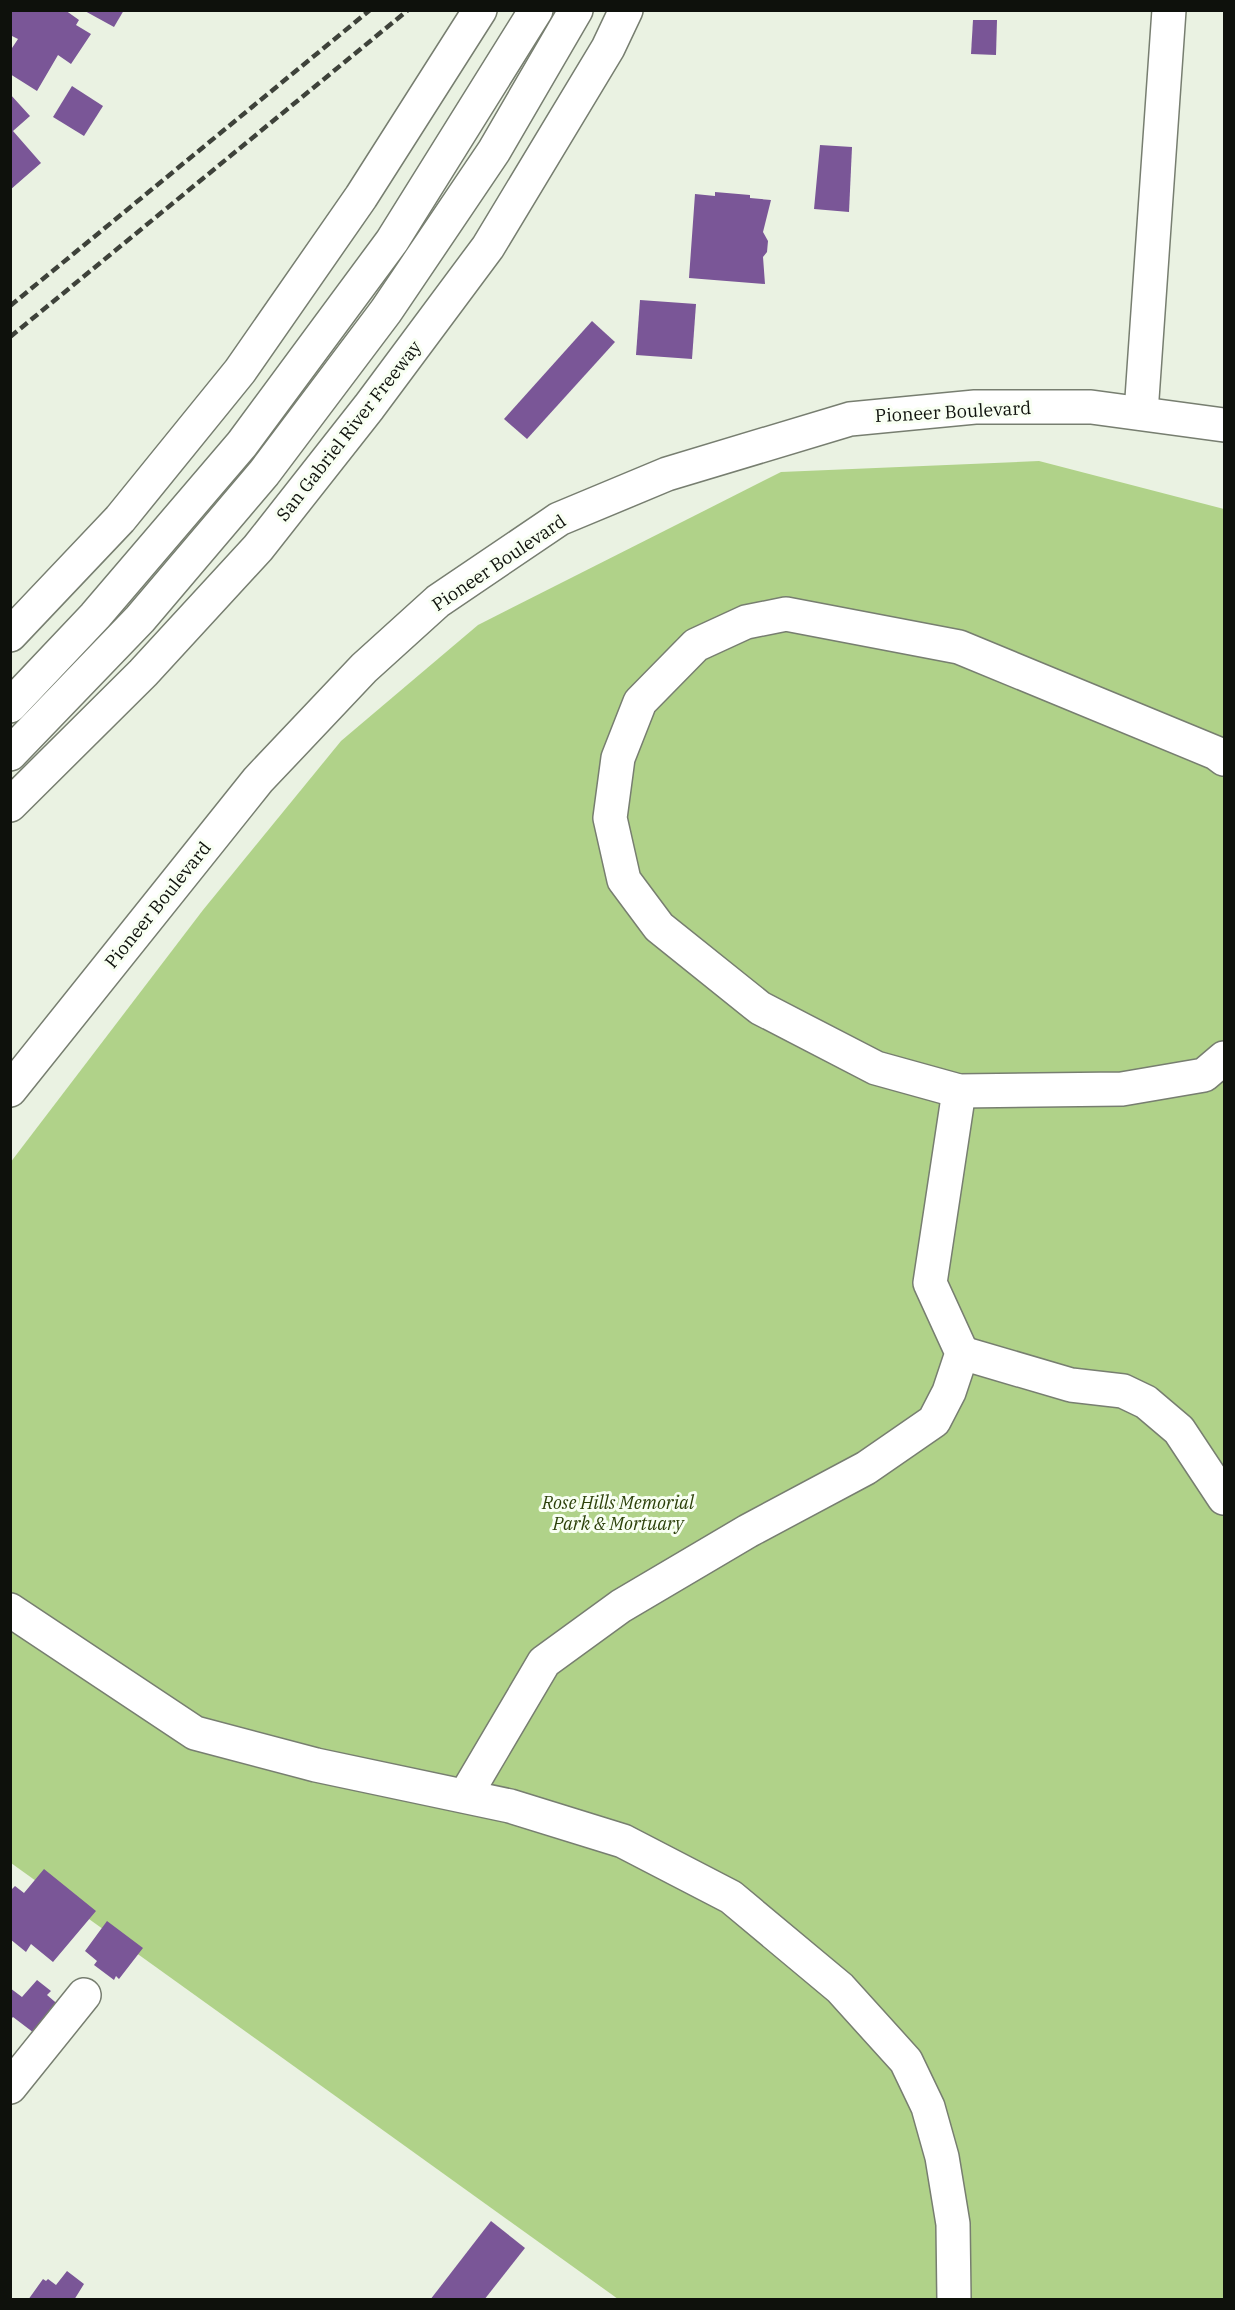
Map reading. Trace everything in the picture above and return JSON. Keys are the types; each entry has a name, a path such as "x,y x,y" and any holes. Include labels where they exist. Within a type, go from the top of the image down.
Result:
{"main road":[{"path":"10,636 120,519 240,371 361,197 480,10"},
{"path":"10,706 95,616 242,444 392,241 536,10"},
{"path":"10,754 140,619 278,454 386,311 482,170 576,10"},
{"name":"San Gabriel River Freeway","path":"10,805 142,673 258,548 369,407 488,247 608,48 626,10"},
{"path":"1141,413 1169,10"},
{"name":"Pioneer Boulevard","path":"10,1090 258,780 364,668 438,601 559,519 668,474 850,419 975,407 1091,407 1224,425"},
{"path":"1224,759 1216,753 959,647 786,614 746,622 696,645 640,702 618,759 610,818 624,880 659,927 760,1008 876,1068 959,1090 1122,1089 1204,1075 1224,1058"},
{"path":"465,1796 544,1662 621,1606 748,1531 867,1468 934,1421 949,1392 962,1353 930,1283 959,1090"},
{"path":"962,1353 1071,1385 1123,1391 1146,1402 1179,1430 1224,1498"},
{"path":"10,1610 195,1733 316,1765 510,1806 622,1841 731,1897 840,1988 906,2061 928,2107 942,2157 953,2224 954,2300"},
{"path":"10,2087 84,1995"}],"green space":[{"name":"Rose Hills Memorial Park & Mortuary","path":"1039,461 1224,509 1224,2299 618,2299 11,1863 10,1163 203,910 341,741 478,625 781,472"}],"building":[{"path":"10,10 65,10 79,20 76,25 91,34 71,64 58,55 37,91 10,74 10,51 18,39 10,35"},
{"path":"83,10 124,10 114,27"},
{"path":"973,20 997,20 996,55 971,54"},
{"path":"72,86 103,106 84,136 53,117"},
{"path":"10,94 30,116 13,131 41,163 10,190"},
{"path":"820,145 852,147 849,212 814,209"},
{"path":"715,192 750,195 750,198 771,200 763,232 768,241 767,252 763,257 765,284 689,278 695,194 715,196"},
{"path":"640,300 696,304 692,359 636,355"},
{"path":"592,321 615,342 527,439 504,419"},
{"path":"44,1869 96,1911 53,1962 31,1944 26,1952 10,1939 10,1891 15,1886 24,1893"},
{"path":"107,1921 143,1948 119,1979 116,1976 114,1980 94,1965 97,1961 85,1951"},
{"path":"37,1980 51,1991 47,1995 61,2007 38,2036 13,2017 10,2020 10,1988 22,1997"},
{"path":"491,2221 525,2248 484,2300 430,2300"},
{"path":"67,2271 84,2284 74,2300 28,2300 43,2279 46,2281 48,2279 56,2285"}],"railway":[{"path":"10,306 370,10"},
{"path":"10,337 408,10"}]}
